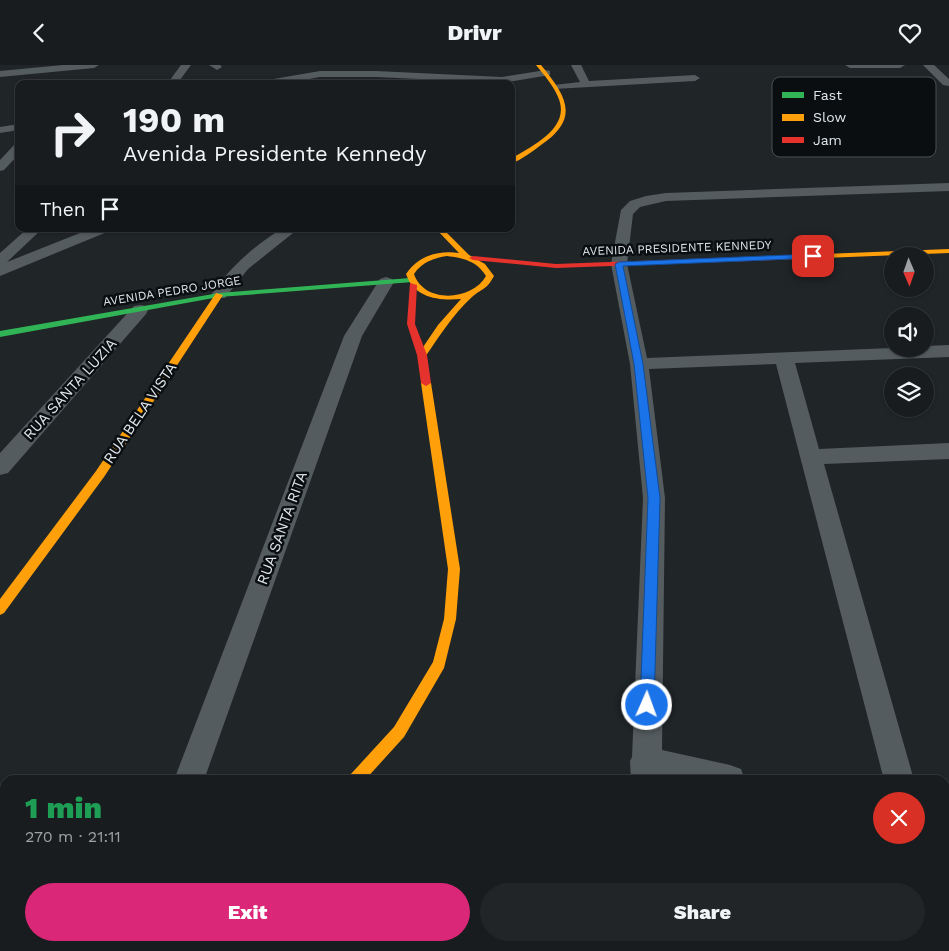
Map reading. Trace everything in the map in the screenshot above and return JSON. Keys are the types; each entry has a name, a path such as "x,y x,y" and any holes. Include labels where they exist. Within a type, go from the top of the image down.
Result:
{"main road":[{"path":"515,159 558,130 565,119 565,109 558,87 542,69"},
{"path":"441,232 469,257 486,266 490,276 484,287"},
{"path":"359,775 399,731 439,664 450,619 454,569 422,355 411,324 412,268 417,263 417,250"},
{"name":"AVENIDA PRESIDENTE KENNEDY","path":"417,263 430,257 447,254 556,266 949,251"},
{"name":"AVENIDA PRESIDENTE KENNEDY","path":"527,276 556,266"},
{"name":"AVENIDA PEDRO JORGE","path":"0,334 219,295 386,282 412,282"},
{"path":"412,282 423,292 437,296 454,297 470,294 501,282"},
{"path":"422,355 441,327 470,294"},
{"name":"RUA BELA VISTA","path":"0,609 100,474 219,295"}],"street":[{"path":"78,78 89,65"},
{"path":"0,74 94,65"},
{"path":"175,80 186,65"},
{"path":"417,80 420,65"},
{"path":"576,65 586,84"},
{"path":"850,65 900,65"},
{"path":"928,65 947,83"},
{"path":"506,80 542,69"},
{"path":"278,80 319,70 344,74 377,70 413,80"},
{"path":"338,80 344,74"},
{"path":"558,87 695,78"},
{"path":"0,130 15,128"},
{"path":"2,164 15,151"},
{"path":"2,164 15,160"},
{"path":"683,775 645,771 654,498 639,364 619,264 626,213 635,204 666,197 949,187"},
{"path":"0,261 32,232"},
{"path":"0,271 95,232"},
{"name":"RUA BELA VISTA","path":"219,295 240,266 287,232"},
{"name":"RUA SANTA RITA","path":"191,775 353,336 386,282"},
{"name":"RUA SANTA LUZIA","path":"0,467 140,310"},
{"path":"639,364 949,351"},
{"path":"784,358 898,775"},
{"path":"811,457 949,451"}],"traffic: fast":[{"path":"0,334 219,295 410,280"}],"traffic: slow":[{"path":"515,159 544,141 562,121 564,111 562,98 553,83 538,65"},
{"path":"442,232 465,255"},
{"path":"799,257 949,251"},
{"path":"447,254 467,257 482,265 490,276 485,285 478,291 453,297 427,294 418,288 410,274 413,269 421,262 447,254"},
{"path":"422,355 441,327 470,294"},
{"path":"0,609 100,474 219,295"},
{"path":"360,775 399,732 439,664 450,619 454,569 426,383"}],"traffic: jam":[{"path":"473,258 556,266 799,257"},
{"path":"413,285 411,324 422,355 426,383"}],"route":[{"path":"647,705 654,498 639,364 619,264 813,256"}]}
